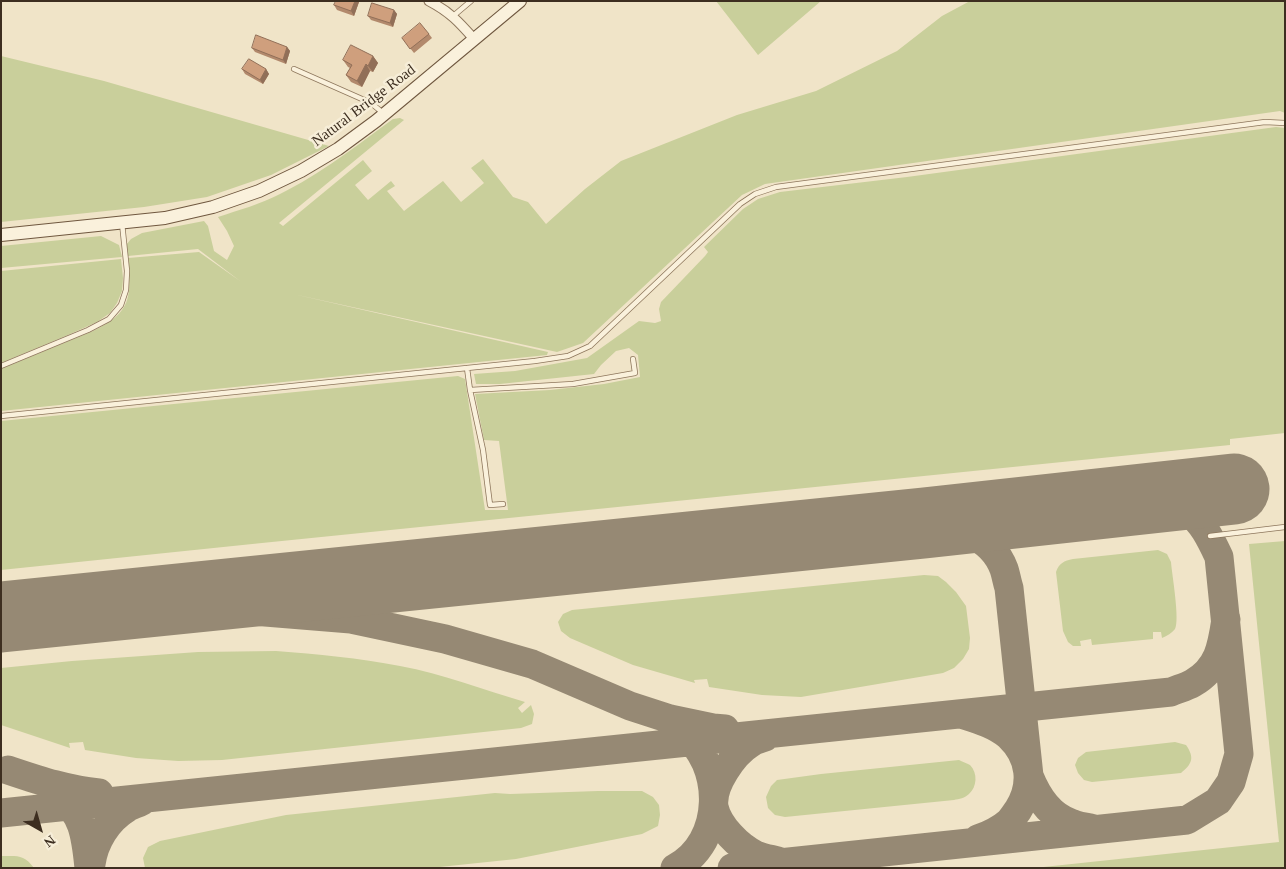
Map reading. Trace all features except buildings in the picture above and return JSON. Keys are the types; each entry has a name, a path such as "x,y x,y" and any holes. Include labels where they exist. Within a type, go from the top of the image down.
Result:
{"main road":[{"name":"Natural Bridge Road","path":"1,235 165,218 213,207 259,191 301,171 338,149 384,114 520,1"}],"street":[{"path":"429,1 444,9 474,39"}],"lane":[{"path":"452,16 472,1"},
{"path":"294,69 371,103 384,114"},
{"path":"1,416 568,356 590,346 740,204 754,194 776,187 1265,122 1285,123"},
{"path":"1,366 88,330 109,319 121,305 126,290 127,271 122,222"},
{"path":"470,390 573,384 635,373 633,359"},
{"path":"467,368 483,450 490,505 502,504"},
{"path":"1210,536 1285,527"}],"green space":[{"path":"716,1 821,1 758,55"},
{"path":"970,1 1285,1 1285,113 1280,111 765,184 742,195 583,343 557,352 293,294 548,352 547,355 1,411 1,369 93,331 106,324 122,310 129,294 128,258 199,252 240,281 198,249 128,256 126,245 131,239 142,233 204,221 208,226 214,251 227,260 234,246 218,217 265,201 295,186 338,159 393,119 400,118 404,120 279,223 283,226 363,160 372,171 355,185 368,200 391,181 395,186 387,191 404,211 443,181 461,202 484,183 471,168 483,159 513,197 528,202 546,224 585,189 621,161 737,115 816,91 897,51 942,16"},
{"path":"1,56 104,81 329,146 271,175 207,197 144,207 1,222"},
{"path":"1276,127 1285,128 1285,433 1230,439 1230,445 1,570 1,421 458,376 465,379 485,510 508,510 499,441 484,440 475,394 550,390 604,384 640,377 638,355 629,348 616,351 594,374 500,384 476,384 474,374 515,371 587,358 639,321 655,323 661,321 659,309 661,302 705,256 708,252 704,247 743,209 758,199 780,192 907,177"},
{"path":"101,236 119,245 122,257 1,268 1,246"},
{"path":"121,259 122,291 110,313 97,322 1,363 1,271"},
{"path":"1285,541 1285,868 1034,868 1279,842 1249,544"},
{"path":"1158,550 1167,554 1171,562 1177,617 1175,629 1162,638 1161,632 1153,632 1153,639 1092,645 1091,639 1080,641 1081,646 1073,646 1068,642 1063,631 1056,572 1060,564 1073,559"},
{"path":"924,575 938,576 956,592 966,606 970,638 969,649 954,668 943,673 801,697 762,695 709,687 707,679 694,680 695,683 633,665 570,638 561,631 558,622 563,614 572,610"},
{"path":"276,651 369,661 416,669 448,678 525,702 518,708 522,713 531,705 534,714 532,724 521,728 222,760 178,761 136,758 85,750 83,742 69,743 70,748 1,725 1,668 198,652"},
{"path":"1175,742 1186,745 1191,754 1190,764 1181,773 1092,782 1084,780 1078,773 1075,765 1078,758 1086,752"},
{"path":"959,760 973,768 976,780 972,791 960,799 785,817 775,815 768,808 766,797 771,786 777,780"},
{"path":"642,791 653,797 659,805 658,826 642,834 516,859 430,868 145,868 143,858 148,847 160,841 286,815 495,793"},
{"path":"1,856 23,858 34,868 1,868"}],"taxiway":[{"path":"732,868 1187,820 1218,801 1231,782 1239,754 1219,557 1206,532 1192,515 1178,507 1148,499"},
{"path":"924,523 948,527 971,534 991,548 998,557 1004,569 1009,588 1029,776 1040,798 1056,816 1076,825 1091,828"},
{"path":"128,604 351,619 445,639 532,664 630,706 670,719 725,729"},
{"path":"1,813 1171,692 1193,683 1209,670 1218,656 1226,619"},
{"path":"964,715 993,726 1009,736 1022,753 1028,772 1026,791 1018,810 1009,822 998,830 978,839"},
{"path":"675,868 691,856 703,840 711,822 713,802 712,782 706,763 696,746 682,732"},
{"path":"765,737 754,741 744,748 725,771 716,790 714,807 716,814 730,835 743,847 756,855 778,861"},
{"path":"8,770 64,787 99,793"},
{"path":"58,795 67,802 82,827 87,847 89,868"},
{"path":"91,864 98,840 108,825 120,813 142,801"}],"runway":[{"path":"1,617 924,523 1234,489"}]}
